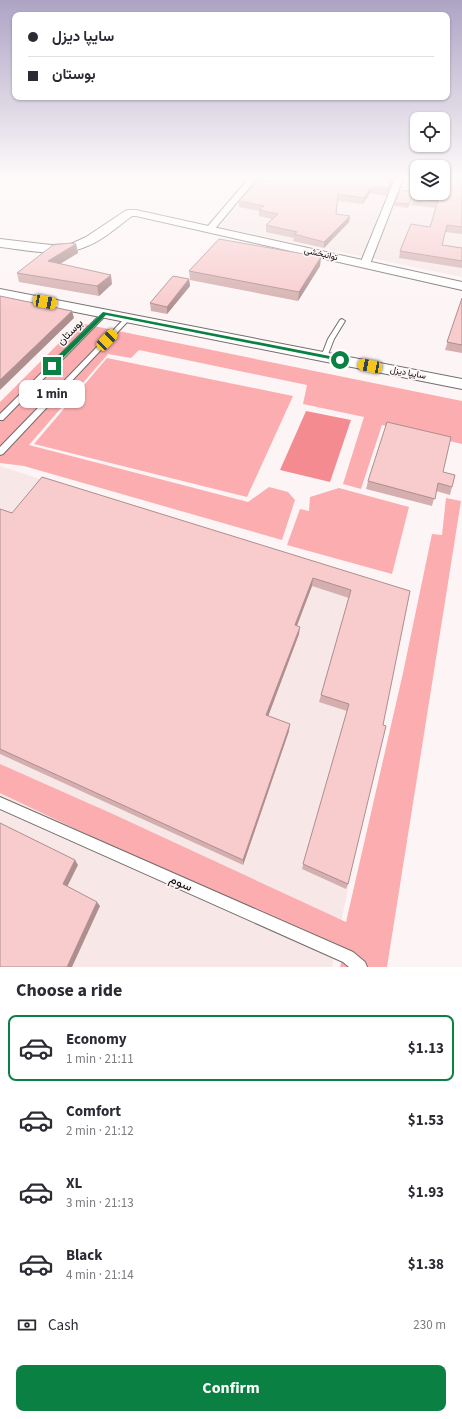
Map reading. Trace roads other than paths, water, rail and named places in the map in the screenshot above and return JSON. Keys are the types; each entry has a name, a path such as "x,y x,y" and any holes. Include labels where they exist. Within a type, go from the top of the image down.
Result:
{"street":[{"name":"توانبخشی","path":"0,243 59,249 82,245 117,221"},
{"name":"توانبخشی","path":"175,221 462,286"},
{"path":"210,229 217,221"},
{"path":"365,264 382,221"},
{"name":"سایپا دیزل","path":"0,293 462,384"}],"lane":[{"name":"بوستان","path":"0,418 105,313"},
{"path":"0,452 128,318"},
{"path":"324,357 331,339 342,320"},
{"name":"سوم","path":"0,803 348,957 360,967"}]}
